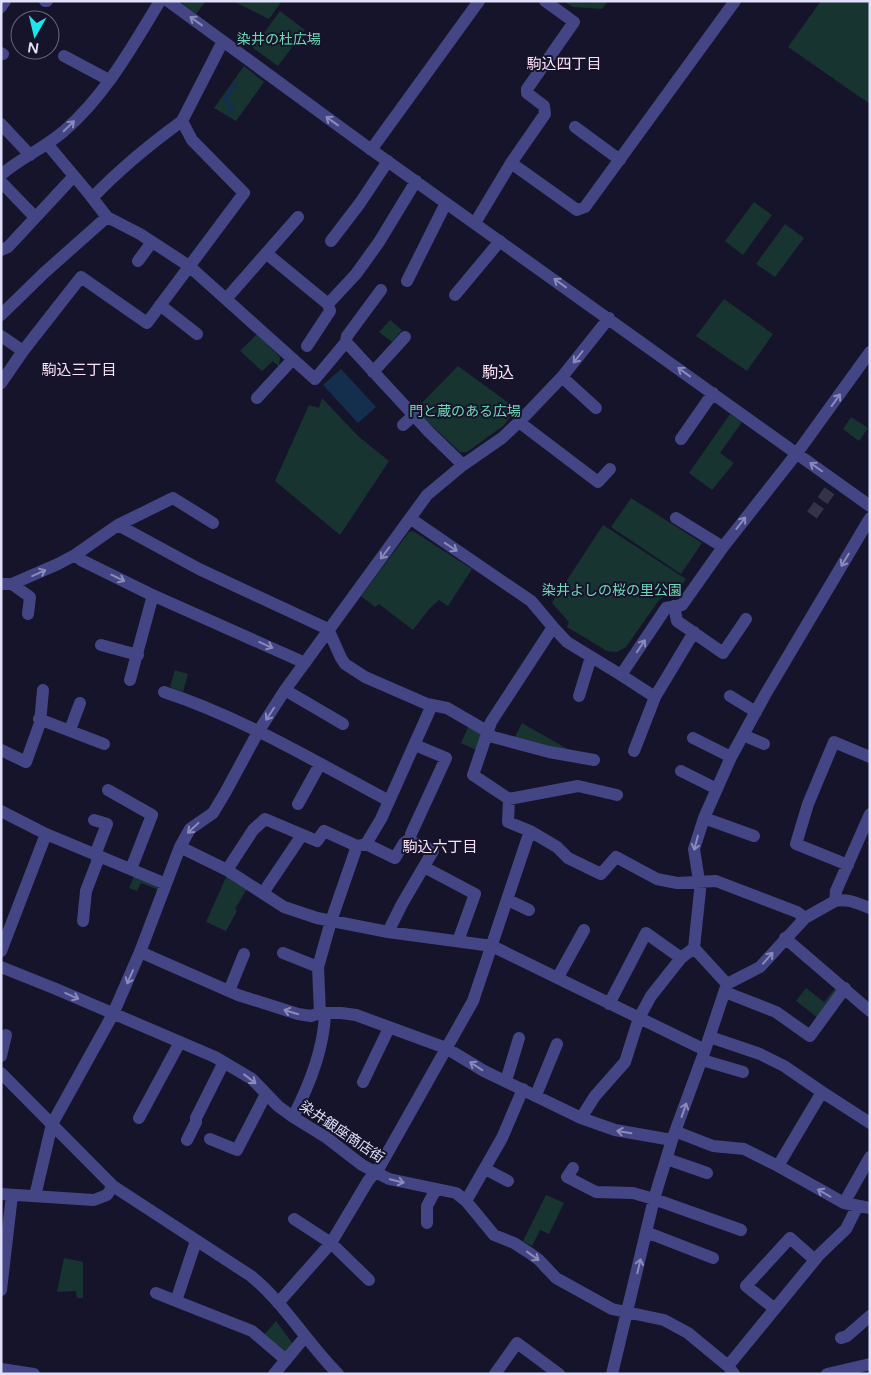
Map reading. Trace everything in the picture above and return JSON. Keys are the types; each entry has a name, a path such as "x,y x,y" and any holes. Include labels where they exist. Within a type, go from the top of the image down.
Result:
{"street":[{"path":"1,7 5,1"},
{"path":"1,175 48,144 66,130 88,108 109,80 160,1"},
{"path":"168,1 371,150 797,453 833,486 870,506"},
{"path":"371,150 479,1"},
{"path":"475,223 511,164 545,114 544,106 527,93 526,89 578,22 545,1"},
{"path":"511,164 577,210 585,207 735,1"},
{"path":"92,197 130,161 182,121 223,41"},
{"path":"64,56 109,80"},
{"path":"1,383 80,277 147,323 244,193 192,140 182,121"},
{"path":"1,124 30,155"},
{"path":"575,127 620,160"},
{"path":"48,144 107,218 152,242 189,266 315,379 346,342 347,336 381,290"},
{"path":"331,242 388,161"},
{"path":"1,250 8,247 74,176"},
{"path":"328,304 356,274 379,242 416,181"},
{"path":"1,182 32,214"},
{"path":"407,281 446,203"},
{"path":"226,299 298,217"},
{"path":"1,315 44,273 107,218"},
{"path":"455,295 500,240"},
{"path":"138,261 152,242"},
{"path":"257,398 306,348 330,311 328,304 266,253"},
{"path":"160,305 197,334"},
{"path":"35,1196 52,1124 85,1058 113,1014 140,952 180,847 190,829 213,813 226,793 258,732 285,690 328,630 350,593 411,520 427,495 463,465 502,438 519,422 562,377 609,318"},
{"path":"1,336 23,351"},
{"path":"373,372 405,337"},
{"path":"346,342 463,465"},
{"path":"621,675 666,608 682,605 722,547 797,453 870,352"},
{"path":"562,377 596,408"},
{"path":"681,439 713,393"},
{"path":"403,425 414,415"},
{"path":"519,422 598,482 610,470"},
{"path":"7,584 58,564 75,555 118,525 173,498 213,523"},
{"path":"676,518 722,547"},
{"path":"845,988 810,1036 776,1012 726,988 694,948 700,881 694,849 704,818 731,757 870,518"},
{"path":"411,520 531,601 567,642 655,697"},
{"path":"118,525 199,569 328,630 345,664 365,677 432,705 448,708 493,737 540,750 594,760"},
{"path":"75,555 81,560 153,595 305,663"},
{"path":"7,584 30,597 28,614"},
{"path":"130,680 153,595"},
{"path":"674,606 677,621 723,653 746,619"},
{"path":"552,627 491,722 472,776 509,799 578,786 617,795"},
{"path":"634,751 655,697 694,632"},
{"path":"101,645 138,655"},
{"path":"579,696 591,657"},
{"path":"1,750 26,762 40,723 43,690"},
{"path":"285,690 343,724"},
{"path":"164,692 198,703 258,732 389,801"},
{"path":"730,696 756,712"},
{"path":"70,730 80,703"},
{"path":"292,1117 308,1086 324,1029 318,966 330,921 362,845 389,801 432,705"},
{"path":"39,719 104,744"},
{"path":"743,735 764,744"},
{"path":"693,738 731,757"},
{"path":"848,866 796,844 808,804 834,742 870,757"},
{"path":"227,870 253,830 265,819 317,841 324,831 395,858 409,837 446,758 414,745"},
{"path":"298,804 320,764"},
{"path":"681,771 716,789"},
{"path":"108,790 152,815 131,869"},
{"path":"509,799 508,822 530,831 557,847 568,858 601,874 616,856 657,879 677,883 716,881 797,912 805,918"},
{"path":"1,811 46,834 166,884"},
{"path":"835,901 836,891 870,814"},
{"path":"704,818 754,836"},
{"path":"83,921 86,890 107,824 94,820"},
{"path":"278,1303 331,1243 406,1120 473,1001 530,831"},
{"path":"1,951 46,834"},
{"path":"263,893 302,835"},
{"path":"388,932 433,851 409,837"},
{"path":"180,847 227,870 284,907 330,921 388,932 492,946 639,1018 704,1055 743,1072"},
{"path":"424,867 475,894 458,941"},
{"path":"508,900 529,910"},
{"path":"612,1374 654,1199 726,988 760,967 805,918 835,901 852,902 870,908"},
{"path":"558,977 584,930"},
{"path":"609,1004 646,933 681,958"},
{"path":"785,938 870,1011"},
{"path":"581,1118 595,1096 625,1062 639,1018 651,996 681,958 694,948"},
{"path":"140,952 229,991 298,1014 311,1016 322,1013 356,1015 446,1048 484,1071 581,1118 615,1130 674,1136 713,1146 744,1149 844,1204 863,1207 846,1229 815,1260 731,1370"},
{"path":"283,953 318,966"},
{"path":"229,991 244,954"},
{"name":"染井銀座商店街","path":"1,967 27,976 224,1062 252,1078 266,1094 292,1117 327,1138 362,1165 389,1179 456,1193 466,1201 494,1235 514,1243 531,1254 556,1278 612,1309 664,1320 688,1333 731,1370"},
{"path":"363,1082 389,1028"},
{"path":"1,1056 6,1036"},
{"path":"710,1037 760,1054 784,1066 870,1123"},
{"path":"506,1081 519,1038"},
{"path":"139,1118 180,1042"},
{"path":"536,1096 556,1044"},
{"path":"187,1140 224,1062"},
{"path":"1,1073 113,1186 251,1276 268,1290 305,1337 338,1374"},
{"path":"466,1201 502,1138 523,1089"},
{"path":"778,1166 822,1092"},
{"path":"210,1139 237,1150 266,1094"},
{"path":"844,1204 870,1157"},
{"path":"667,1159 707,1173"},
{"path":"485,1168 508,1180"},
{"path":"573,1168 567,1177 596,1192 633,1193 741,1230"},
{"path":"1,1290 7,1195 94,1200 107,1195 113,1186"},
{"path":"427,1223 427,1206 436,1189"},
{"path":"294,1219 331,1243 369,1280"},
{"path":"646,1232 713,1258"},
{"path":"775,1310 746,1286 790,1238 815,1260"},
{"path":"176,1301 196,1241"},
{"path":"156,1293 252,1331 286,1360"},
{"path":"841,1338 847,1336 870,1316"},
{"path":"274,1374 305,1337"},
{"path":"495,1374 518,1343 559,1374"},
{"path":"827,1374 870,1364"},
{"path":"1,1369 34,1374"}],"green space":[{"path":"179,1 206,1 196,14"},
{"path":"233,1 282,1 269,19"},
{"path":"563,1 608,1 602,9 573,7"},
{"path":"821,1 870,1 870,104 788,47"},
{"name":"染井の杜広場","path":"280,11 305,30 278,66 253,48"},
{"path":"244,66 264,82 236,121 214,108"},
{"path":"754,202 772,215 743,255 725,241"},
{"path":"785,224 804,238 775,277 756,264"},
{"path":"724,299 773,334 747,371 696,336"},
{"path":"390,320 402,330 392,342 379,332"},
{"path":"257,334 280,357 279,367 273,361 262,371 240,351"},
{"name":"門と蔵のある広場","path":"458,366 517,409 503,426 467,452 460,452 415,410"},
{"path":"322,398 358,436 389,461 340,535 275,481 309,405 319,408"},
{"path":"730,414 742,422 720,453 734,463 712,490 689,473"},
{"path":"851,417 868,428 859,441 843,429"},
{"path":"631,498 702,543 681,574 611,527"},
{"name":"染井よしの桜の里公園","path":"603,525 686,579 674,596 664,596 659,600 626,647 617,652 607,651 567,627 569,622 552,603"},
{"path":"413,531 472,569 448,606 439,600 430,608 413,630 379,604 375,607 361,596 409,532"},
{"path":"175,670 188,674 183,692 170,687"},
{"path":"522,723 571,751 514,739"},
{"path":"469,725 481,732 478,751 461,743"},
{"path":"227,875 248,887 235,909 237,911 226,931 206,922"},
{"path":"134,876 158,885 159,890 141,883 137,891 129,888"},
{"path":"837,986 840,989 818,1018 796,1001 806,988 824,1002"},
{"path":"546,1195 564,1203 549,1234 540,1230 532,1246 523,1241"},
{"path":"64,1258 83,1262 83,1298 77,1298 76,1291 57,1292"},
{"path":"276,1321 293,1344 285,1353 263,1336"}],"water":[{"path":"341,369 376,407 358,423 323,385"}],"waterway":[{"path":"228,112 232,110 225,99 236,83"}],"tunnel":[{"path":"812,515 830,490"}],"district":[{"name":"駒込四丁目","path":"564,64"},
{"name":"駒込三丁目","path":"79,370"},
{"name":"駒込","path":"498,373"},
{"name":"駒込六丁目","path":"440,847"}]}
